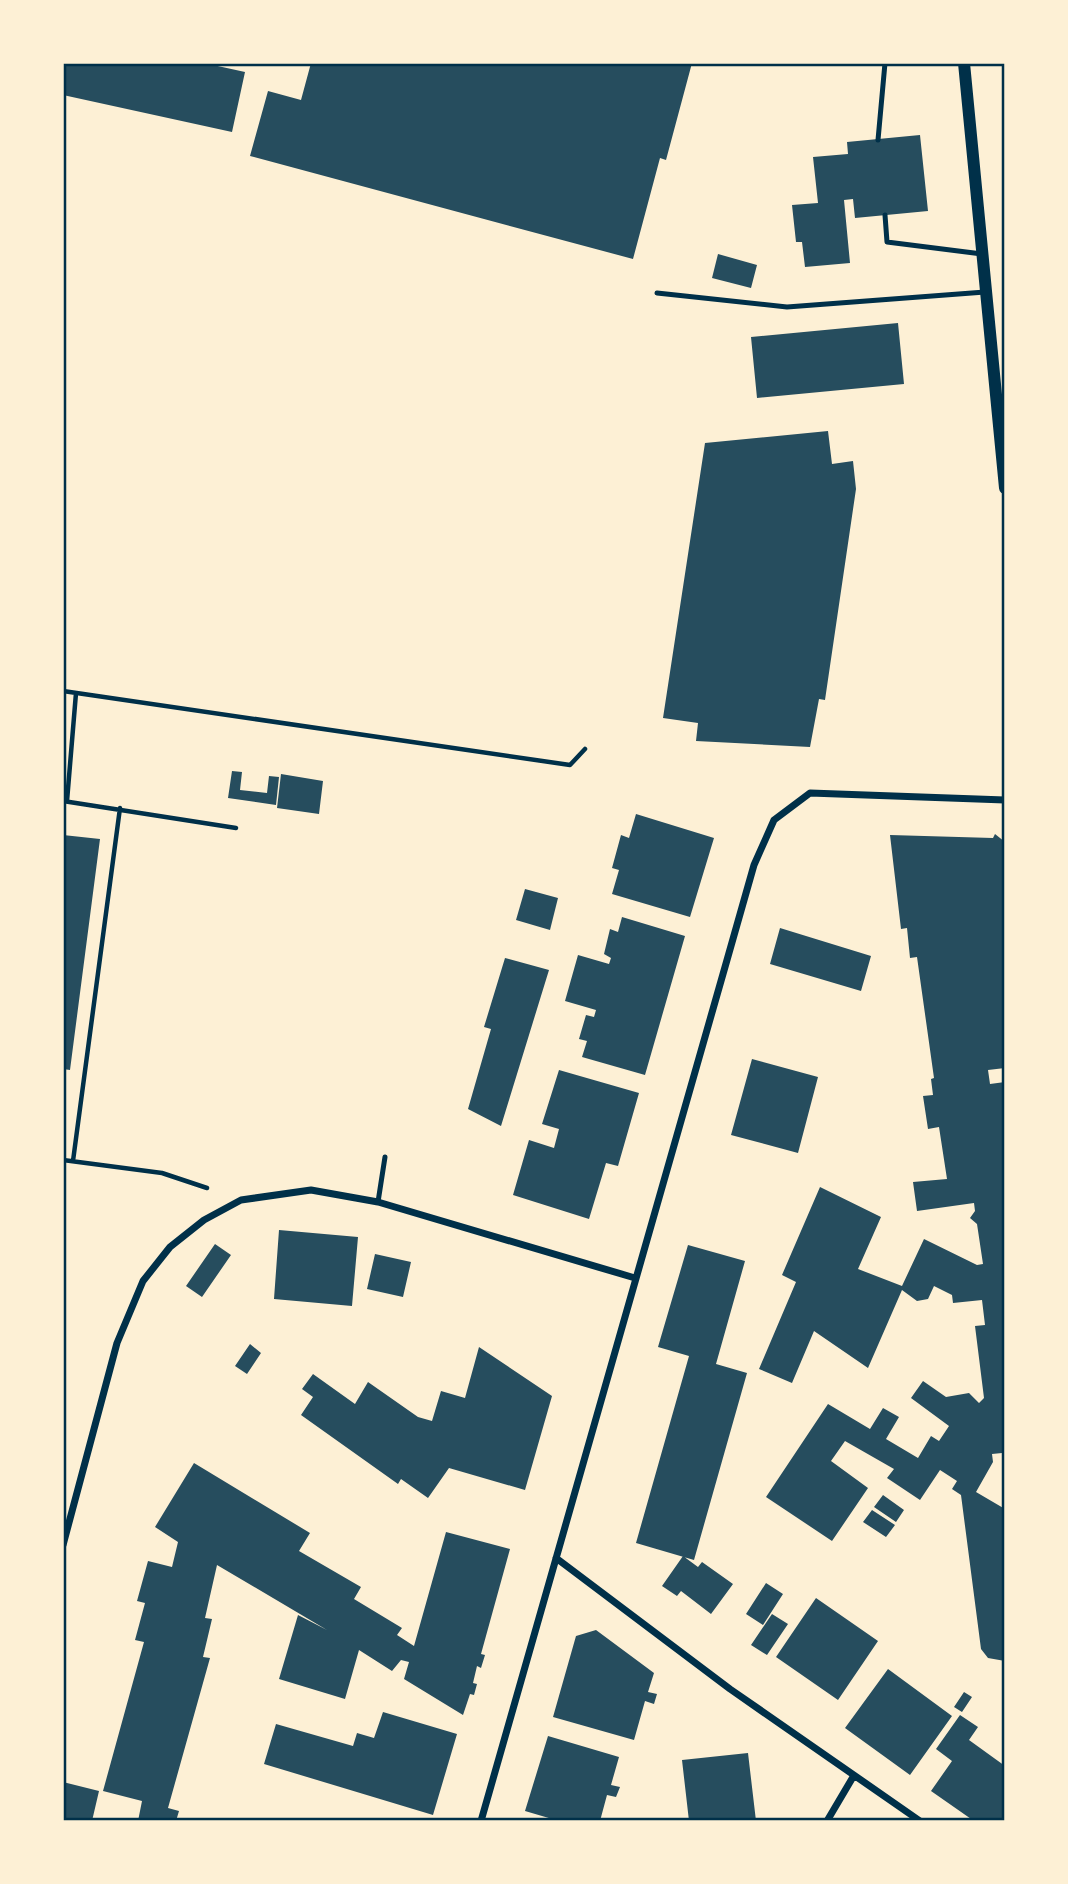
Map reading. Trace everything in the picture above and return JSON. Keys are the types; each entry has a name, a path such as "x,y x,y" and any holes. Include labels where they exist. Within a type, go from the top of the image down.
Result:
{"street":[{"path":"964,63 1005,488"},
{"path":"481,1821 754,865 774,820 810,793 1005,800"},
{"path":"63,1545 117,1343 143,1281 170,1247 204,1220 241,1200 311,1191 378,1202 635,1278"},
{"path":"556,1558 730,1689 920,1821"},
{"path":"827,1821 853,1777"}],"lane":[{"path":"878,140 885,63"},
{"path":"884,215 887,242 982,254"},
{"path":"657,293 787,307 986,292"},
{"path":"378,1202 385,1157"}],"path":[{"path":"63,691 570,765 585,750"},
{"path":"76,692 65,801 236,828"},
{"path":"73,1161 120,808"},
{"path":"63,1160 162,1173 241,1200"}],"building":[{"path":"63,63 204,63 245,72 232,132 63,95"},
{"path":"311,63 692,63 666,160 660,158 633,259 250,156 268,91 301,100"},
{"path":"920,135 928,211 855,218 853,199 844,200 850,263 805,267 802,242 796,242 792,205 818,203 813,157 848,154 847,142"},
{"path":"718,254 757,265 751,288 712,278"},
{"path":"898,323 904,384 757,398 751,337"},
{"path":"828,431 832,464 853,461 856,489 825,700 819,699 810,747 696,741 698,723 663,718 705,443"},
{"path":"232,771 242,772 240,790 267,793 269,776 279,777 276,805 228,798"},
{"path":"281,774 323,781 319,814 277,808"},
{"path":"636,814 714,838 690,917 612,894 619,870 612,868 621,835 629,838"},
{"path":"995,834 1005,842 1005,1068 988,1070 990,1084 1005,1082 1005,1460 1002,1453 992,1454 993,1462 976,1492 1005,1509 1005,1661 988,1658 981,1649 961,1495 952,1489 957,1481 940,1470 920,1500 887,1478 894,1469 845,1441 831,1461 868,1488 832,1541 766,1497 828,1404 870,1429 883,1408 899,1417 886,1439 918,1458 931,1436 939,1441 949,1426 911,1398 923,1381 946,1397 969,1393 979,1403 984,1398 975,1326 985,1325 982,1300 953,1303 952,1295 934,1286 928,1299 917,1301 902,1290 868,1368 814,1331 792,1383 759,1369 796,1282 782,1275 820,1187 881,1217 858,1269 902,1286 924,1239 977,1265 983,1264 977,1224 970,1218 975,1211 974,1203 917,1211 913,1182 947,1179 939,1127 928,1129 923,1096 933,1095 931,1079 934,1078 917,957 910,958 907,928 901,929 890,835 993,838"},
{"path":"63,835 100,839 70,1070 63,1069"},
{"path":"525,889 558,898 550,930 516,920"},
{"path":"622,917 685,936 645,1075 582,1057 587,1041 579,1039 586,1015 594,1017 596,1010 565,1001 578,955 609,964 611,958 604,954 610,929 618,932"},
{"path":"780,928 871,956 861,991 770,964"},
{"path":"505,958 549,970 501,1126 468,1109 491,1029 484,1027"},
{"path":"752,1059 818,1077 798,1153 731,1135"},
{"path":"559,1070 639,1093 618,1166 606,1163 589,1219 513,1195 529,1140 554,1148 559,1129 542,1124"},
{"path":"279,1230 358,1237 352,1306 274,1299"},
{"path":"215,1244 231,1255 202,1297 186,1286"},
{"path":"688,1245 745,1261 716,1364 747,1373 694,1560 636,1543 689,1356 658,1347"},
{"path":"375,1254 411,1262 403,1297 367,1289"},
{"path":"250,1344 261,1353 247,1374 235,1366"},
{"path":"479,1347 552,1396 525,1490 449,1468 428,1498 401,1479 398,1484 301,1415 313,1397 302,1389 313,1374 355,1404 368,1382 418,1417 432,1421 441,1391 465,1398"},
{"path":"194,1463 310,1533 299,1551 361,1587 354,1599 402,1628 397,1635 414,1646 446,1532 510,1549 481,1654 485,1655 481,1668 477,1666 473,1683 477,1684 474,1695 470,1694 463,1715 404,1679 409,1662 401,1660 392,1671 359,1650 345,1699 279,1679 298,1615 327,1630 217,1565 205,1618 212,1619 203,1657 210,1658 168,1808 179,1811 176,1821 138,1821 142,1801 103,1791 144,1642 135,1640 145,1603 137,1601 148,1561 172,1567 178,1542 155,1527"},
{"path":"883,1495 904,1510 896,1522 874,1507"},
{"path":"872,1510 895,1525 886,1537 863,1522"},
{"path":"683,1556 698,1567 702,1562 733,1584 711,1614 681,1591 677,1596 662,1586"},
{"path":"766,1583 783,1594 763,1625 746,1614"},
{"path":"816,1598 878,1641 838,1700 776,1657"},
{"path":"772,1614 788,1624 767,1655 751,1645"},
{"path":"596,1630 654,1673 648,1692 657,1694 654,1704 645,1701 634,1740 553,1717 576,1636"},
{"path":"888,1669 952,1716 910,1775 845,1728"},
{"path":"964,1692 972,1697 962,1712 954,1707"},
{"path":"383,1712 457,1734 433,1815 264,1764 276,1724 353,1746 357,1733 374,1738"},
{"path":"960,1715 978,1727 969,1740 1005,1766 1005,1821 974,1821 931,1791 952,1761 936,1749"},
{"path":"548,1736 619,1757 611,1785 620,1787 616,1797 607,1795 600,1821 559,1821 525,1811"},
{"path":"748,1753 756,1821 689,1821 682,1760"},
{"path":"63,1782 99,1791 92,1821 63,1821"}]}
